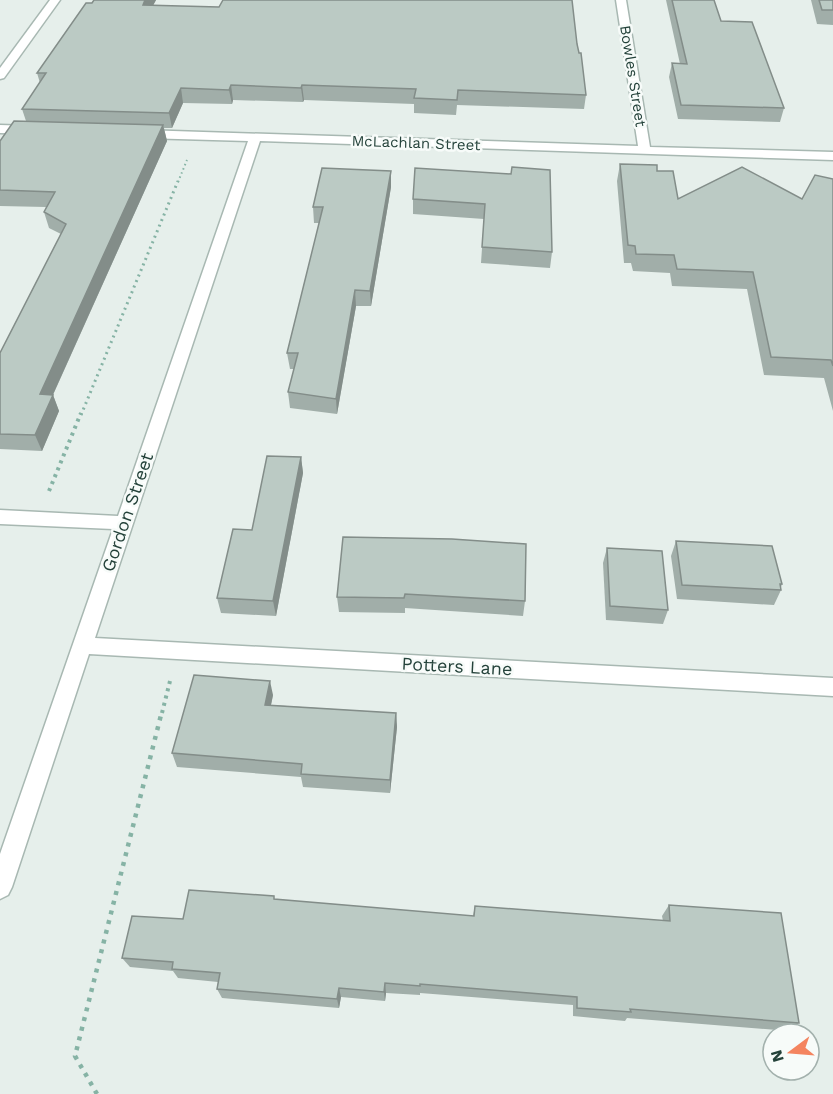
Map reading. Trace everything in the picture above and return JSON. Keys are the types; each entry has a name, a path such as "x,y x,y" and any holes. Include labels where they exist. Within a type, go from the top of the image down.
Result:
{"street":[{"path":"0,75 55,0"},
{"name":"Bowles Street","path":"621,0 645,151"},
{"path":"0,129 46,131"},
{"name":"McLachlan Street","path":"127,134 833,156"},
{"name":"Gordon Street","path":"0,887 255,138"},
{"path":"0,517 124,523"},
{"name":"Potters Lane","path":"82,645 833,687"}],"path":[{"path":"48,495 190,154"},
{"path":"97,1094 75,1056 170,681"}],"building":[{"path":"94,0 145,0 143,5 219,7 223,0 572,0 586,95 458,90 457,100 414,98 416,89 231,85 229,90 181,88 169,113 22,109 46,73 37,73 86,3 92,3"},
{"path":"672,0 714,0 721,21 752,22 784,108 681,105 672,63 687,64"},
{"path":"819,0 833,0 833,10 822,10"},
{"path":"14,121 163,125 40,394 53,395 35,435 0,434 0,353 66,224 44,212 55,192 0,190 0,141"},
{"path":"620,164 657,165 657,171 673,171 678,199 742,167 802,199 815,175 833,179 833,366 831,360 771,357 753,272 677,269 674,255 636,254 635,246 628,245"},
{"path":"512,167 550,170 552,252 482,247 485,204 413,199 415,168 511,174"},
{"path":"322,168 391,171 370,291 355,290 336,399 288,392 298,353 287,353 323,207 313,207"},
{"path":"267,456 301,457 273,601 217,598 233,529 252,530"},
{"path":"343,537 452,539 526,544 525,601 405,594 404,598 337,597"},
{"path":"676,541 772,546 782,584 780,584 781,590 682,585"},
{"path":"607,548 662,551 668,610 610,606"},
{"path":"194,675 270,681 265,705 396,713 390,780 301,774 302,764 172,753"},
{"path":"189,890 474,916 475,906 670,921 669,905 781,913 799,1022 630,1009 631,1012 577,1008 577,997 420,984 420,986 385,983 384,992 339,988 337,999 217,989 220,973 172,969 173,962 122,958 132,916 183,919"}]}
